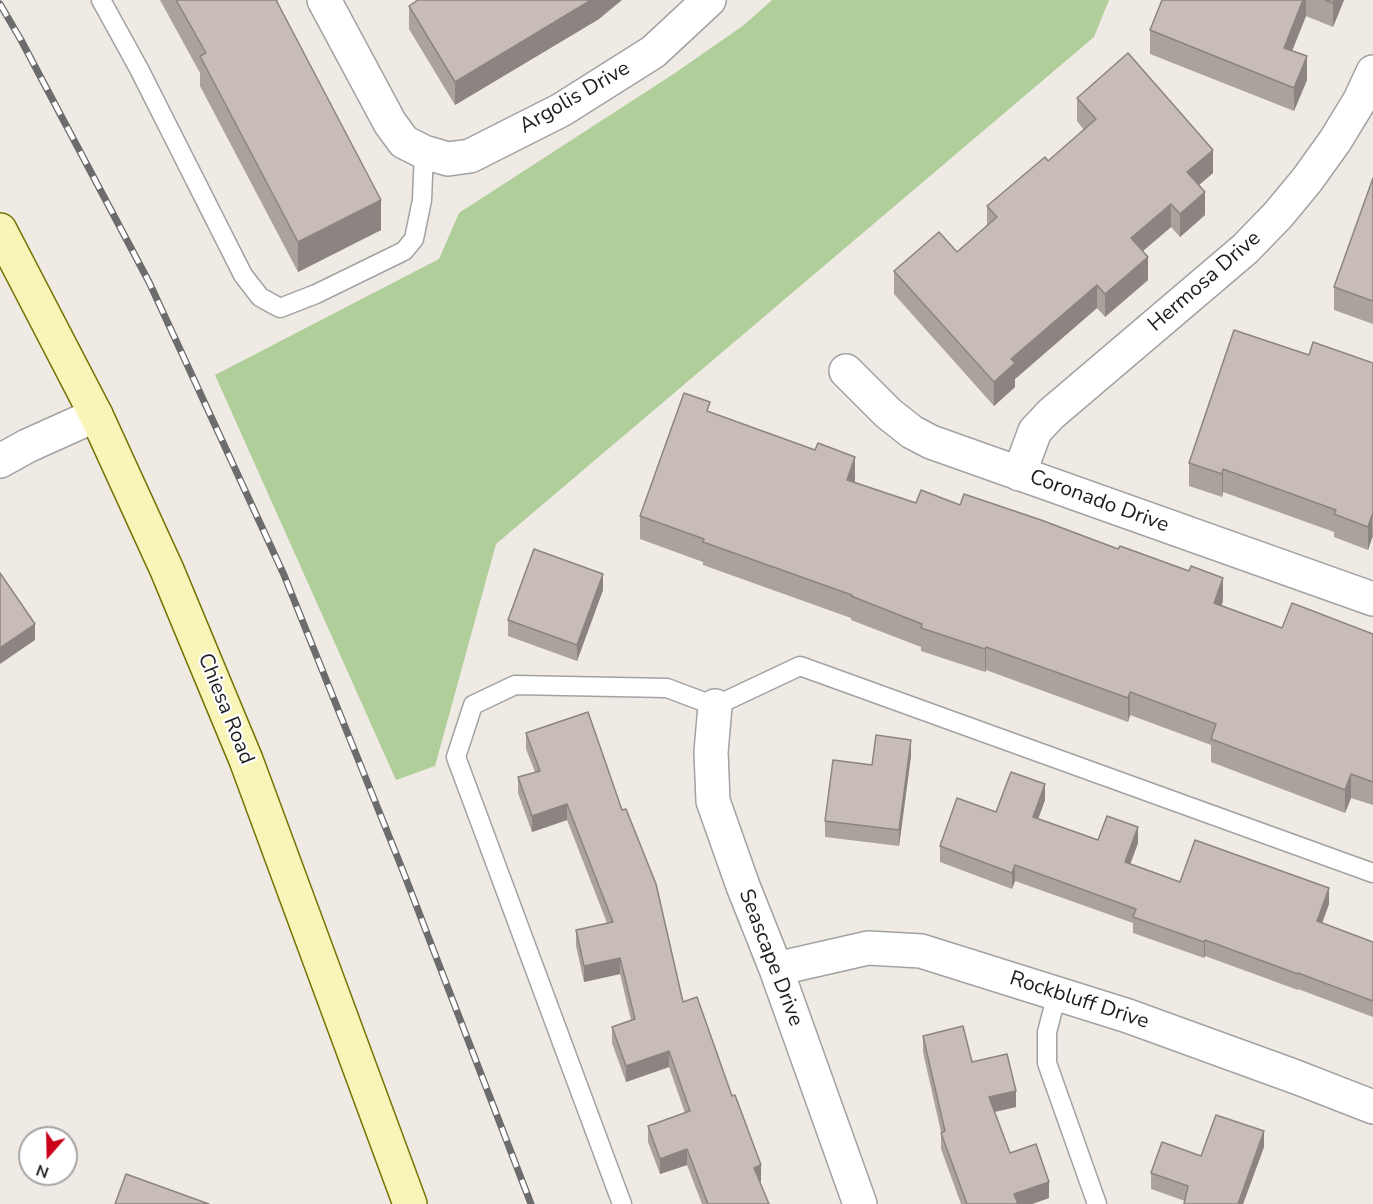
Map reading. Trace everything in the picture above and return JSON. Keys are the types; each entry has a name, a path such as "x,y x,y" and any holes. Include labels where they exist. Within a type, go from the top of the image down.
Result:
{"main road":[{"name":"Chiesa Road","path":"0,230 96,415 167,570 246,759 410,1204"}],"street":[{"name":"Argolis Drive","path":"424,152 448,159 470,156 561,110 653,52 709,0"},
{"path":"333,3 390,123 404,142 424,152"},
{"name":"Hermosa Drive","path":"1019,474 1035,431 1051,414 1245,249 1278,215 1312,172 1368,92"},
{"name":"Coronado Drive","path":"846,371 888,413 912,432 931,442 1373,599"},
{"path":"0,461 27,446 96,415"},
{"name":"Seascape Drive","path":"715,706 711,752 712,801 776,969 860,1204"},
{"name":"Rockbluff Drive","path":"776,969 868,948 921,951 1128,1016 1373,1107"}],"lane":[{"path":"101,0 139,69 243,275 260,297 280,308 316,294 404,250 414,239 422,200 424,152"},
{"path":"622,1204 456,757 473,705 515,685 667,688 715,706 800,666 1373,873"},
{"path":"1057,994 1047,1032 1047,1063 1097,1204"}],"green space":[{"path":"772,0 1109,0 1094,37 496,544 435,766 396,780 215,375 439,259 459,213 675,73 744,25"}],"building":[{"path":"176,0 276,0 381,200 298,242 200,56 206,53"},
{"path":"418,0 591,0 455,82 409,6"},
{"path":"1162,0 1303,0 1284,48 1307,56 1294,88 1150,30"},
{"path":"1128,53 1213,150 1187,172 1205,192 1180,214 1171,204 1131,238 1148,257 1105,294 1097,285 1011,359 1015,363 994,382 894,271 939,232 957,252 997,217 987,206 1045,157 1048,161 1096,119 1077,98"},
{"path":"1373,178 1373,301 1334,287"},
{"path":"1234,330 1309,355 1313,342 1373,363 1373,515 1368,527 1334,514 1336,510 1223,469 1222,474 1189,463"},
{"path":"684,393 710,402 707,411 815,450 818,443 855,457 847,480 916,503 921,490 960,505 964,494 1118,549 1120,546 1189,571 1191,566 1223,578 1214,603 1282,628 1292,603 1373,634 1373,782 1351,774 1345,790 1211,739 1216,724 1130,692 1128,698 986,647 985,649 921,628 922,624 852,595 703,542 704,539 640,516"},
{"path":"534,549 603,574 577,645 508,620"},
{"path":"0,573 35,624 0,648"},
{"path":"588,712 622,810 626,809 656,884 683,1002 697,997 732,1096 735,1095 761,1165 754,1168 769,1204 708,1204 687,1149 660,1159 648,1126 690,1111 669,1051 626,1066 612,1027 635,1019 620,958 584,966 576,930 613,922 567,804 532,816 518,777 540,771 526,733"},
{"path":"876,735 911,740 899,830 825,821 833,760 872,765"},
{"path":"1011,772 1045,784 1033,817 1098,840 1107,816 1138,827 1125,862 1180,882 1195,840 1329,888 1317,921 1373,942 1373,1001 1205,940 1204,942 1133,917 1136,909 1015,865 1012,873 940,846 957,798 996,812"},
{"path":"963,1026 972,1062 1007,1054 1016,1091 989,1097 1010,1153 1036,1144 1049,1182 1014,1194 1018,1204 967,1204 941,1133 945,1131 923,1036"},
{"path":"1216,1115 1264,1131 1238,1204 1184,1204 1188,1186 1151,1173 1162,1142 1201,1156"},
{"path":"126,1174 209,1204 115,1204"}],"railway":[{"path":"0,4 149,282 284,575 403,871 531,1204"}]}
